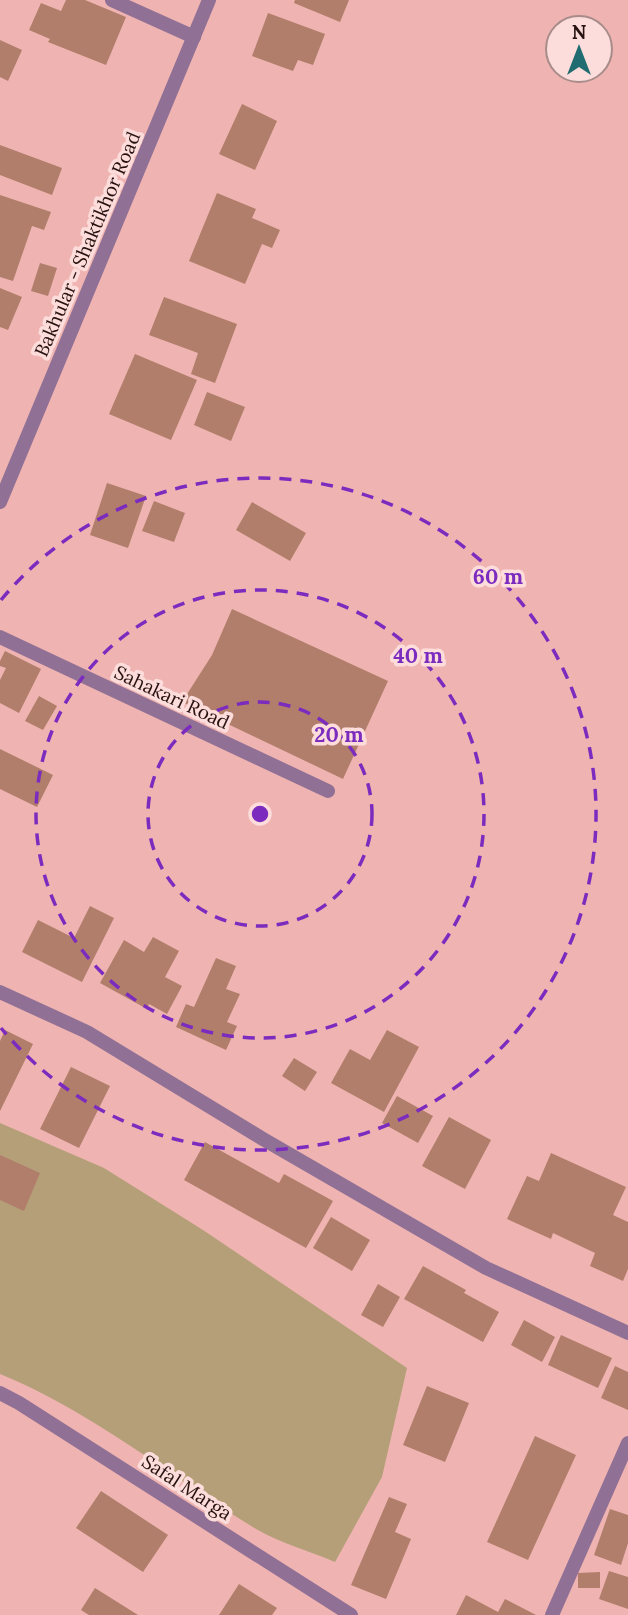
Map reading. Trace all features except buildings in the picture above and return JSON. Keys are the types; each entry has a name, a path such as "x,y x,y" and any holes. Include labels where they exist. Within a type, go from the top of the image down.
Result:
{"street":[{"path":"112,0 194,37"},
{"name":"Bakhular - Shaktikhor Road","path":"0,502 209,0"},
{"name":"Sahakari Road","path":"0,637 328,791"},
{"path":"0,992 87,1032 263,1139 486,1268 628,1333"},
{"name":"Safal Marga","path":"0,1393 351,1615"},
{"path":"552,1615 628,1443"}],"shaded area":[{"path":"0,1123 104,1168 203,1230 407,1368 382,1477 335,1562 256,1529 99,1426 34,1389 0,1374"}]}
